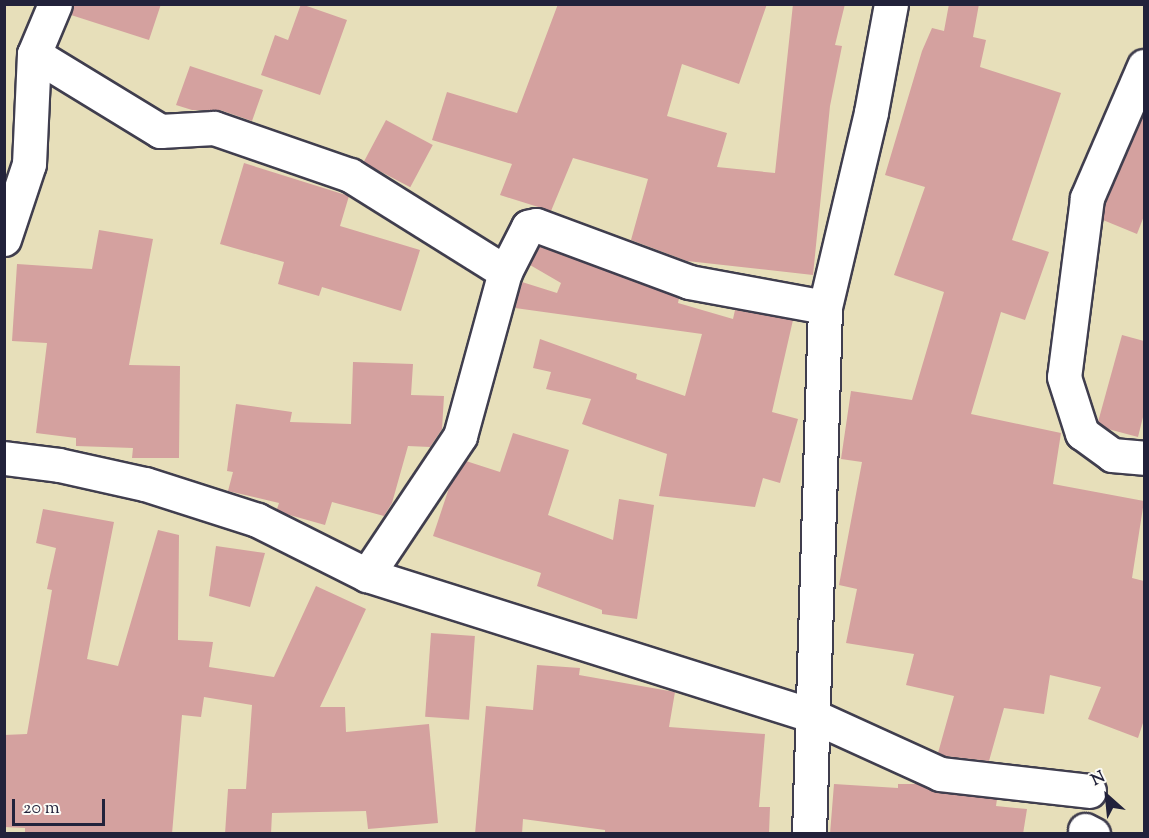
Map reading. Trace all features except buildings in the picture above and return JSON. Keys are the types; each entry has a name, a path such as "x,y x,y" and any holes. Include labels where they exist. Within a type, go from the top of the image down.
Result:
{"street":[{"path":"4,239 29,165 34,54 55,4"},
{"path":"809,834 825,307 871,112 891,4"},
{"path":"34,54 160,130 214,128 350,175 505,272"},
{"path":"1144,66 1087,198 1064,377 1082,433 1112,455 1144,458"},
{"path":"367,575 460,436 505,272 524,232 536,225 679,279 825,307"},
{"path":"4,458 58,465 145,484 246,517 367,575 813,716 940,774 1089,791"}]}
